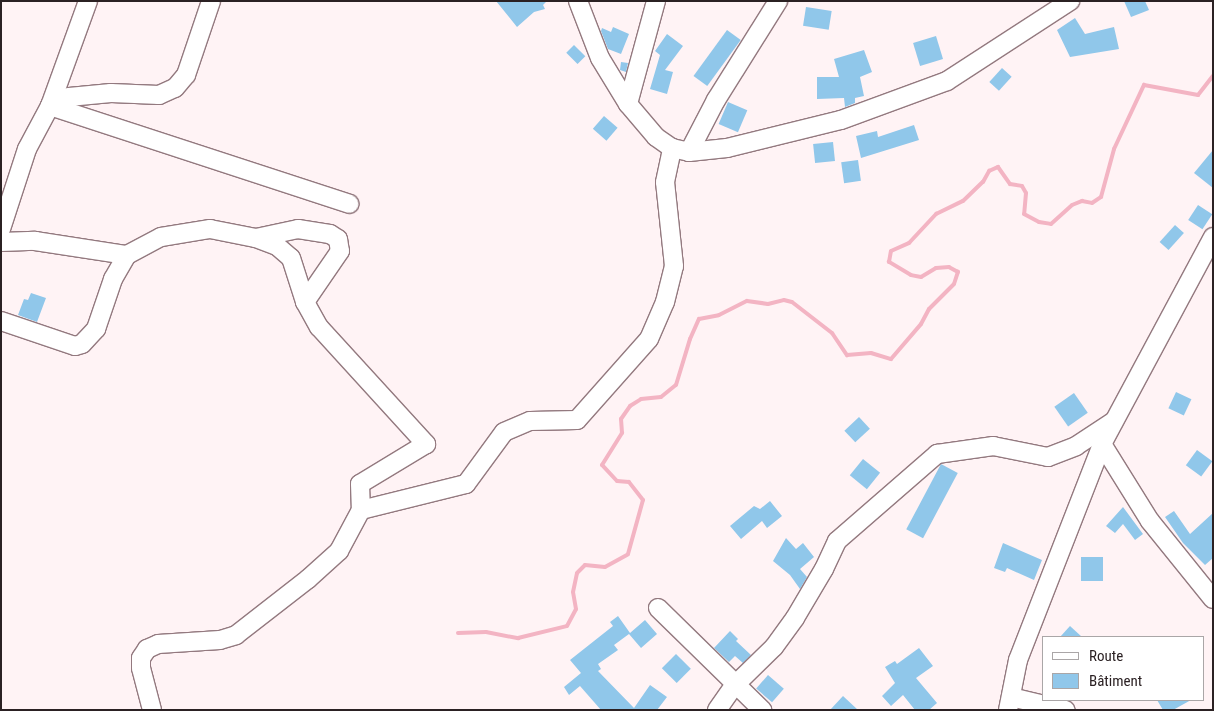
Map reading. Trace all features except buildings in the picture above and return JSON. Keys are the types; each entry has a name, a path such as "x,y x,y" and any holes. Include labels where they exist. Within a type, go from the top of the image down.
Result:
{"street":[{"path":"1,229 27,149 50,106 88,1"},
{"path":"50,106 69,97 111,93 159,94 175,88 186,75 211,1"},
{"path":"578,1 600,58 628,104 656,136 680,150 727,148 841,120 948,81 1070,1"},
{"path":"628,104 656,1"},
{"path":"361,510 466,484 504,432 530,421 577,420 649,339 665,302 674,266 665,182 680,150 716,100 778,1"},
{"path":"50,106 349,204"},
{"path":"1,321 75,346 82,344 96,329 113,279 127,255 161,237 210,229 256,238 278,246 291,258 305,302 319,327 426,444 360,484 361,510 338,551 308,579 236,634 220,640 158,644 147,649 141,658 140,668 152,710"},
{"path":"256,238 298,229 330,234 338,239 340,251 335,262 319,279 305,302"},
{"path":"1,242 35,240 127,255"},
{"path":"1065,710 1010,703 1018,660 1102,444 1210,245"},
{"path":"717,710 734,686 774,647 795,618 837,541 937,454 993,446 1048,457 1076,446 1114,421"},
{"path":"1102,444 1150,522 1213,599"},
{"path":"658,608 734,686 762,710"}],"waterway":[{"path":"458,633 486,632 518,638 567,626 576,609 573,592 577,573 585,565 605,567 628,554 643,500 629,482 617,481 602,465 622,433 621,419 630,406 641,399 661,397 676,385 690,339 699,319 719,315 747,301 768,304 784,300 792,302 832,333 847,355 871,353 891,359 921,324 929,309 954,284 958,272 949,267 936,268 921,277 911,275 889,262 891,251 909,243 936,214 963,201 983,182 989,171 998,167 1010,184 1022,186 1026,193 1024,214 1039,222 1051,224 1072,205 1082,201 1092,203 1101,197 1114,149 1144,85 1198,95 1213,76"}]}
